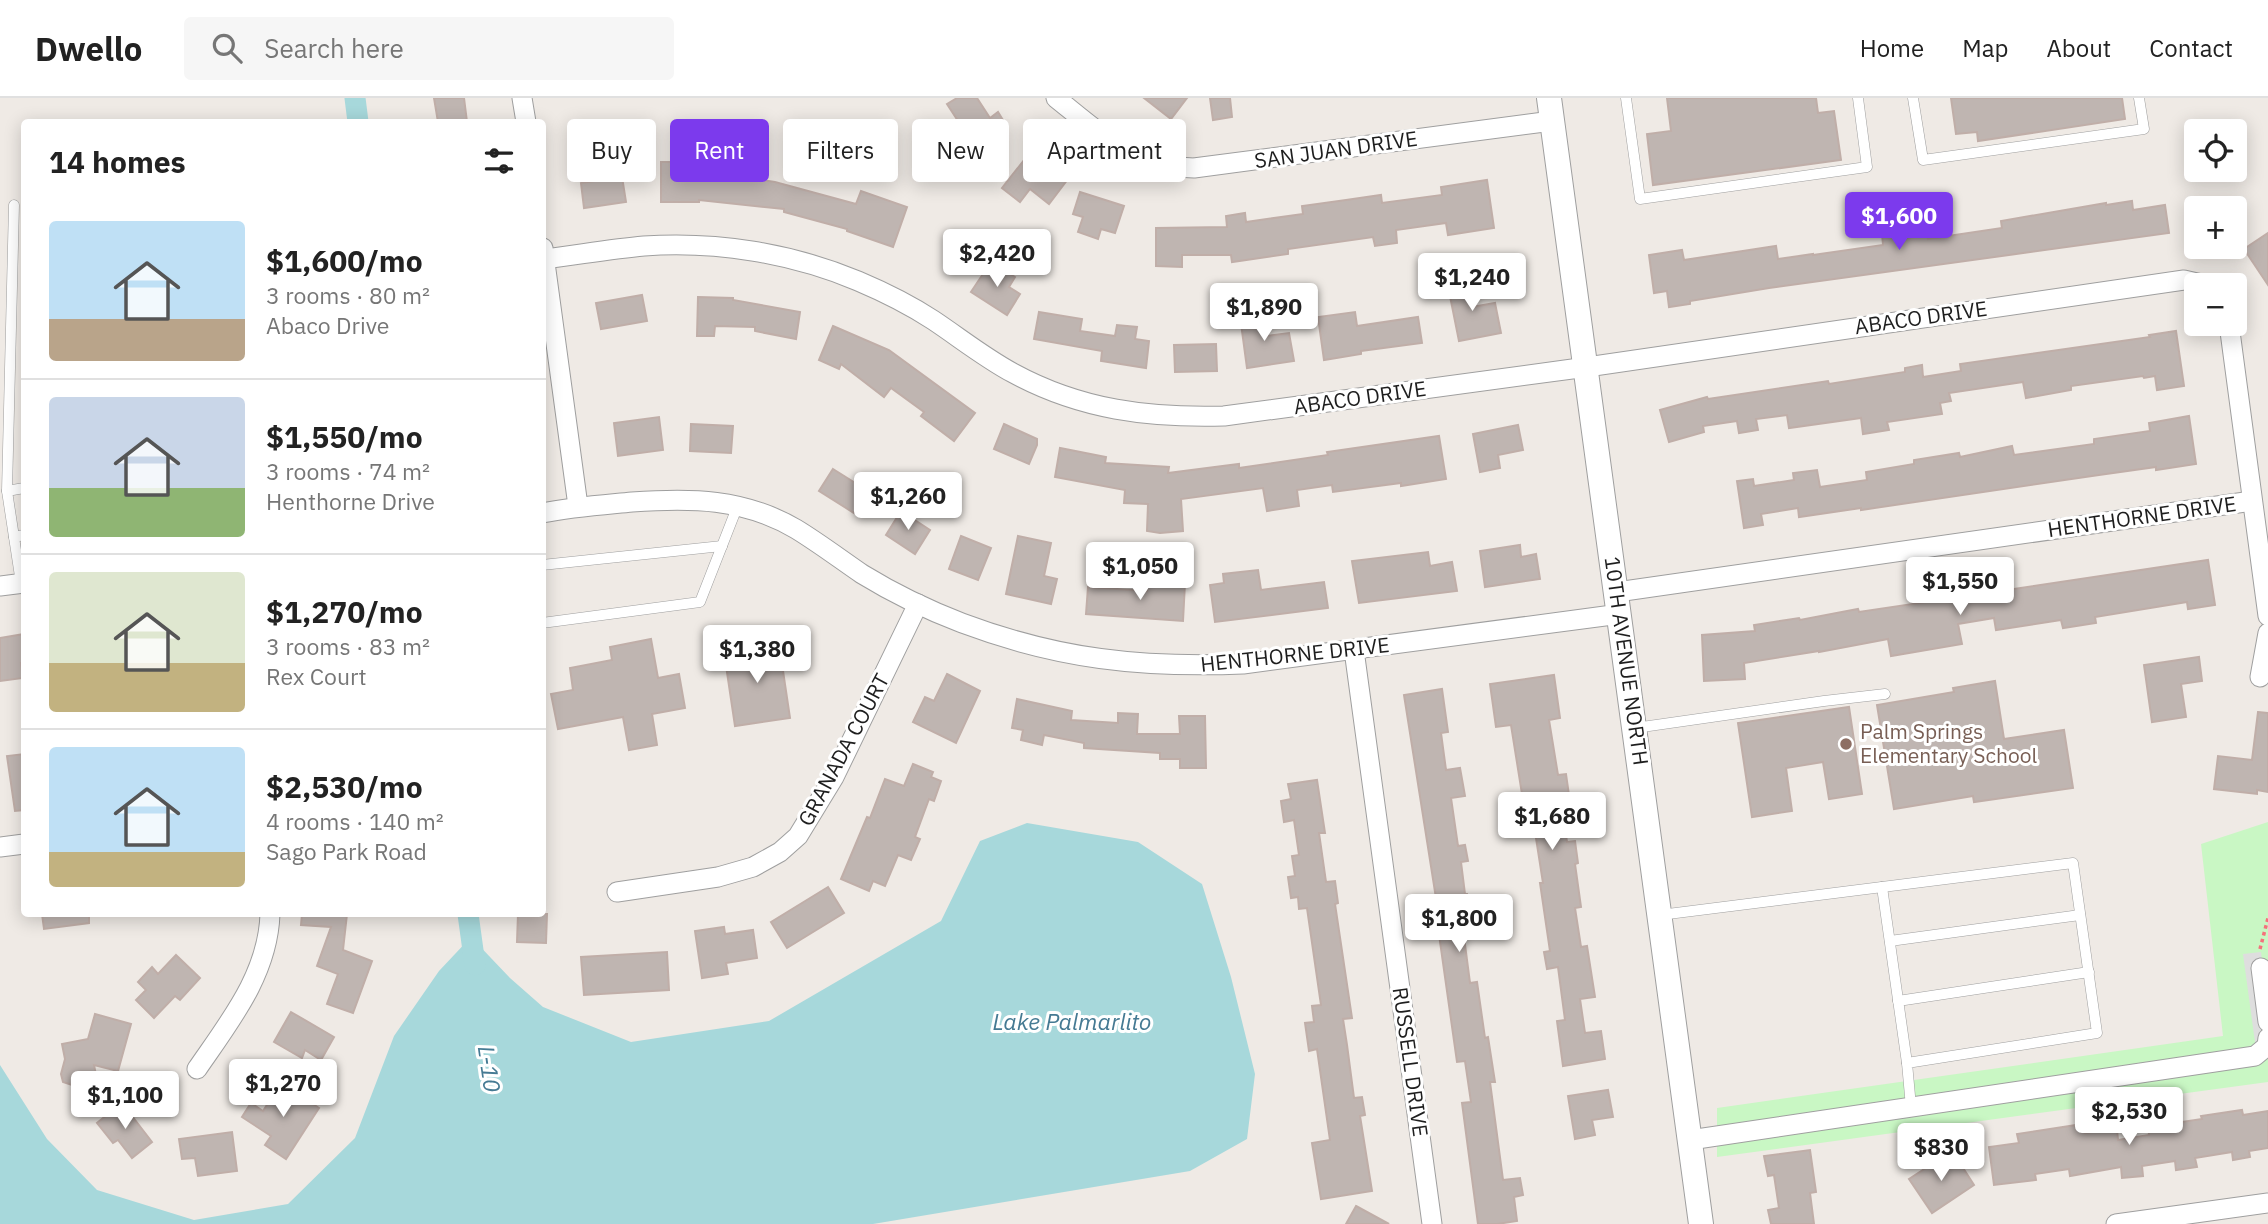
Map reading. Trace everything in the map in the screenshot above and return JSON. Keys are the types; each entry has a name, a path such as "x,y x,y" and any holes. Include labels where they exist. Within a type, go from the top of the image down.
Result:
{"street":[{"path":"522,98 526,119"},
{"name":"SAN JUAN DRIVE","path":"1056,98 1129,152 1150,162 1179,168 1194,168 1551,110"},
{"name":"10TH AVENUE NORTH","path":"1551,110 1701,1224"},
{"name":"ABACO DRIVE","path":"546,253 678,245 729,248 775,255 825,268 888,295 933,320 1014,374 1056,393 1131,413 1178,417 1224,416 1587,367 2184,280"},
{"path":"546,275 578,506"},
{"path":"2231,336 2268,616"},
{"name":"HENTHORNE DRIVE","path":"546,512 578,506 676,499 738,505 768,515 796,529 865,575 918,604 961,623 1018,642 1070,655 1122,663 1182,666 1242,664 1354,650 1618,603 2252,501"},
{"path":"0,586 21,583"},
{"name":"GRANADA COURT","path":"617,892 718,877 753,866 780,852 798,836 834,778 918,604"},
{"path":"2260,677 2268,633"},
{"name":"RUSSELL DRIVE","path":"1354,650 1432,1224"},
{"path":"0,847 21,844"},
{"path":"197,1069 241,1006 255,980 264,951 270,917"},
{"path":"2261,968 2268,1022"},
{"path":"1690,1140 2255,1056 2267,1046 2268,1038"},
{"path":"2116,1224 2268,1203"}],"lane":[{"path":"1626,98 1640,200 1867,167 1858,98"},
{"path":"1913,98 1923,160 2144,130 2139,98"},
{"path":"14,205 7,491 19,536 21,560"},
{"path":"7,491 21,489"},
{"path":"546,622 700,603 738,505"},
{"path":"546,565 722,546"},
{"path":"1635,728 1885,694"},
{"path":"1660,915 2073,863 2097,1033 1907,1063"},
{"path":"1882,887 1911,1107"},
{"path":"1890,941 2080,915"},
{"path":"1898,1001 2089,972"}],"path":[{"path":"2261,968 2258,954 2268,918"}],"green space":[{"path":"2268,822 2268,1082 1717,1157 1717,1108 2223,1036 2201,844"}],"shaded area":[{"path":"2261,952 2262,960 2268,960 2268,1055 2257,1057 2243,954"}],"water":[{"name":"Lake Palmarlito","path":"1027,823 1138,842 1202,884 1231,977 1255,1074 1247,1139 1190,1171 873,1224 0,1224 0,1065 47,1139 97,1190 194,1220 288,1204 355,1138 394,1036 439,971 471,937 510,978 543,1007 631,1042 769,1021 941,921 980,841"}],"building":[{"path":"434,98 464,98 467,119 438,119"},
{"path":"957,98 977,98 990,118 998,112 1002,119 957,119 947,104"},
{"path":"1144,98 1187,98 1171,119"},
{"path":"1210,98 1230,98 1232,117 1213,120"},
{"path":"1667,98 1816,98 1818,113 1834,111 1841,160 1653,185 1647,134 1671,131"},
{"path":"1951,98 2122,98 2125,119 1978,141 1977,132 1956,134"},
{"path":"1023,161 1023,182 1066,182 1049,204 1030,189 1020,202 1002,188"},
{"path":"661,162 670,162 670,182 769,181 856,204 861,191 907,207 893,247 847,229 784,212 784,209 699,200 661,202"},
{"path":"1487,180 1494,228 1448,235 1446,223 1396,230 1397,243 1375,246 1373,237 1288,249 1288,254 1232,262 1231,255 1182,255 1182,267 1156,266 1156,228 1227,227 1226,216 1245,213 1246,222 1303,214 1302,206 1381,195 1382,203 1442,195 1441,187"},
{"path":"623,182 626,202 584,208 581,183"},
{"path":"1080,192 1124,206 1115,233 1101,229 1098,239 1078,232 1083,217 1073,214"},
{"path":"2132,201 2133,210 2165,205 2169,233 1769,288 1669,307 1667,291 1654,293 1649,255 1682,250 1684,260 1776,246 1778,259 1883,245 1882,234 1927,227 1928,239 2002,228 2001,221"},
{"path":"2268,233 2268,285 2247,254 2247,247"},
{"path":"991,262 1015,277 1009,287 1020,294 1007,315 971,292"},
{"path":"1467,278 1472,307 1495,303 1501,333 1459,341 1447,281"},
{"path":"642,295 647,321 601,329 596,303"},
{"path":"698,297 733,298 800,312 796,339 755,331 755,327 715,326 714,336 697,336"},
{"path":"1039,312 1082,319 1080,331 1115,336 1117,325 1137,327 1135,339 1149,341 1146,368 1101,361 1102,351 1034,339"},
{"path":"1355,312 1357,326 1418,317 1422,343 1361,351 1361,354 1324,360 1318,317"},
{"path":"1263,313 1266,336 1289,333 1294,361 1247,368 1240,316"},
{"path":"833,326 889,350 975,413 954,441 921,416 924,412 891,388 884,397 841,364 839,369 819,360"},
{"path":"2176,331 2184,386 2157,390 2155,376 2143,376 2071,386 2071,390 2026,398 2023,382 1949,393 1951,401 1940,403 1942,414 1887,422 1889,430 1863,434 1861,418 1789,428 1787,415 1756,419 1758,430 1739,433 1737,421 1703,426 1704,432 1669,442 1660,410 1707,397 1708,399 1828,381 1829,384 1905,372 1905,368 1922,365 1923,377 1961,371 1960,364"},
{"path":"1216,344 1217,371 1175,372 1174,345"},
{"path":"2189,416 2196,464 2156,470 2156,467 1799,517 1798,508 1761,514 1763,525 1744,528 1737,481 1753,479 1754,486 1794,480 1793,473 1817,470 1820,487 1867,480 1866,472 1914,464 1914,460 1959,453 1960,457 2012,446 2014,455 2094,444 2094,439 2150,431 2149,423"},
{"path":"659,417 663,450 618,456 614,423"},
{"path":"691,424 733,426 731,453 690,451"},
{"path":"1004,424 1037,439 1029,464 994,449"},
{"path":"1518,425 1523,450 1498,455 1500,468 1480,472 1473,434"},
{"path":"1439,436 1446,479 1333,492 1332,485 1297,490 1299,506 1267,511 1263,488 1181,499 1183,531 1147,531 1148,504 1124,503 1125,490 1055,477 1060,448 1106,457 1105,463 1169,467 1168,473 1239,464 1239,468"},
{"path":"833,469 868,491 854,513 819,491"},
{"path":"901,511 930,530 915,554 886,535"},
{"path":"961,536 991,548 978,580 949,569"},
{"path":"1018,536 1051,543 1044,576 1057,579 1051,604 1006,594"},
{"path":"1520,545 1521,557 1536,554 1540,579 1485,587 1480,551"},
{"path":"1428,552 1430,566 1452,562 1457,591 1359,603 1352,561"},
{"path":"2208,560 2215,605 2188,609 2187,602 2095,617 2096,623 2063,628 2061,620 1996,630 1994,618 1958,624 1962,644 1891,656 1888,639 1744,663 1745,679 1704,681 1702,635 1755,631 1754,625"},
{"path":"1258,570 1261,590 1324,582 1328,608 1215,622 1210,585 1224,583 1223,574"},
{"path":"1147,580 1185,583 1183,621 1086,614 1088,587 1147,591"},
{"path":"21,634 21,678 0,681 0,638"},
{"path":"651,639 658,678 679,674 685,708 652,714 657,745 629,750 623,717 558,729 551,694 573,690 570,668 612,660 610,647"},
{"path":"779,644 790,718 735,726 724,652"},
{"path":"2199,657 2202,681 2181,684 2186,717 2152,722 2144,665"},
{"path":"947,674 980,691 956,743 913,722 925,697 934,701"},
{"path":"1554,675 1560,718 1549,720 1558,775 1566,774 1569,795 1560,796 1567,842 1575,841 1581,907 1575,908 1581,947 1587,946 1595,997 1580,999 1585,1033 1601,1031 1605,1059 1563,1066 1557,1021 1565,1020 1558,967 1547,969 1544,952 1550,951 1529,793 1522,794 1511,725 1496,727 1490,684"},
{"path":"1995,681 2004,739 2064,730 2073,788 1974,802 1973,796 1894,809 1877,705 1954,692 1953,688"},
{"path":"1442,689 1448,732 1441,733 1446,770 1460,768 1465,796 1451,798 1458,846 1465,845 1468,861 1461,862 1465,894 1469,908 1478,906 1480,921 1470,922 1472,936 1464,937 1470,983 1477,982 1485,1038 1488,1037 1495,1082 1490,1082 1503,1180 1520,1178 1523,1195 1514,1197 1517,1221 1497,1224 1478,1224 1462,1103 1471,1102 1465,1061 1457,1062 1434,899 1436,898 1404,695"},
{"path":"1017,699 1072,711 1071,720 1118,723 1118,713 1138,714 1137,734 1180,734 1179,716 1205,716 1206,768 1180,768 1180,759 1160,759 1160,753 1084,748 1084,743 1044,735 1042,745 1021,740 1023,730 1012,728"},
{"path":"1849,707 1862,794 1829,799 1823,762 1786,768 1792,811 1752,817 1738,723"},
{"path":"2258,712 2268,713 2268,792 2257,790 2257,794 2214,789 2218,756 2252,760"},
{"path":"21,754 21,810 15,811 7,756"},
{"path":"913,764 933,772 931,777 941,781 934,801 929,799 915,837 920,839 911,860 898,855 885,886 873,881 869,891 841,879 885,779 904,786"},
{"path":"1317,780 1325,833 1319,833 1326,882 1335,881 1338,903 1335,904 1352,1018 1343,1019 1354,1098 1362,1097 1365,1115 1360,1116 1372,1191 1321,1199 1312,1143 1330,1140 1317,1049 1309,1051 1305,1023 1314,1022 1312,1006 1321,1005 1307,908 1299,909 1298,897 1291,898 1288,877 1295,876 1292,856 1299,855 1294,820 1284,822 1281,801 1291,799 1288,784"},
{"path":"828,887 844,913 787,948 771,922"},
{"path":"547,914 546,943 517,942 518,917 546,917"},
{"path":"42,917 89,917 89,923 44,929"},
{"path":"302,917 347,917 343,950 372,961 353,1013 327,1004 338,974 317,966 331,927 301,925"},
{"path":"724,927 725,934 753,930 757,958 726,963 728,974 702,978 695,931"},
{"path":"667,952 669,990 584,995 581,957"},
{"path":"176,955 200,978 180,1000 175,996 154,1018 136,1000 146,990 138,982 152,967 158,974"},
{"path":"291,1012 334,1037 321,1060 305,1050 302,1058 274,1042"},
{"path":"95,1014 131,1024 118,1071 94,1065 97,1080 72,1085 63,1082 61,1074 65,1059 62,1044 88,1039"},
{"path":"281,1083 319,1108 286,1159 265,1145 271,1136 242,1117 251,1103 263,1111"},
{"path":"1608,1090 1613,1117 1592,1120 1595,1135 1575,1139 1568,1096"},
{"path":"122,1103 152,1142 132,1158 118,1140 113,1143 97,1123"},
{"path":"2242,1110 2243,1115 2268,1111 2268,1148 2249,1151 2250,1157 2233,1160 2232,1152 2195,1158 2197,1167 2176,1170 2175,1161 2142,1166 2143,1176 2122,1178 2121,1167 2070,1176 2069,1169 2035,1174 2036,1180 1994,1185 1989,1147 2019,1143 2017,1134 2083,1124 2085,1133 2117,1129 2118,1140 2149,1135 2148,1127"},
{"path":"232,1132 237,1171 198,1176 195,1158 182,1159 179,1139"},
{"path":"1810,1150 1816,1192 1810,1193 1814,1224 1771,1224 1768,1210 1779,1208 1774,1175 1768,1176 1764,1156"},
{"path":"1943,1157 1948,1166 1958,1160 1974,1185 1932,1213 1909,1179"},
{"path":"1356,1206 1389,1224 1346,1224"}],"waterway":[{"name":"L-10","path":"355,98 358,119"},
{"name":"L-10","path":"468,917 475,965"}],"place":[{"name":"Palm Springs Elementary School","path":"1846,744"}]}
